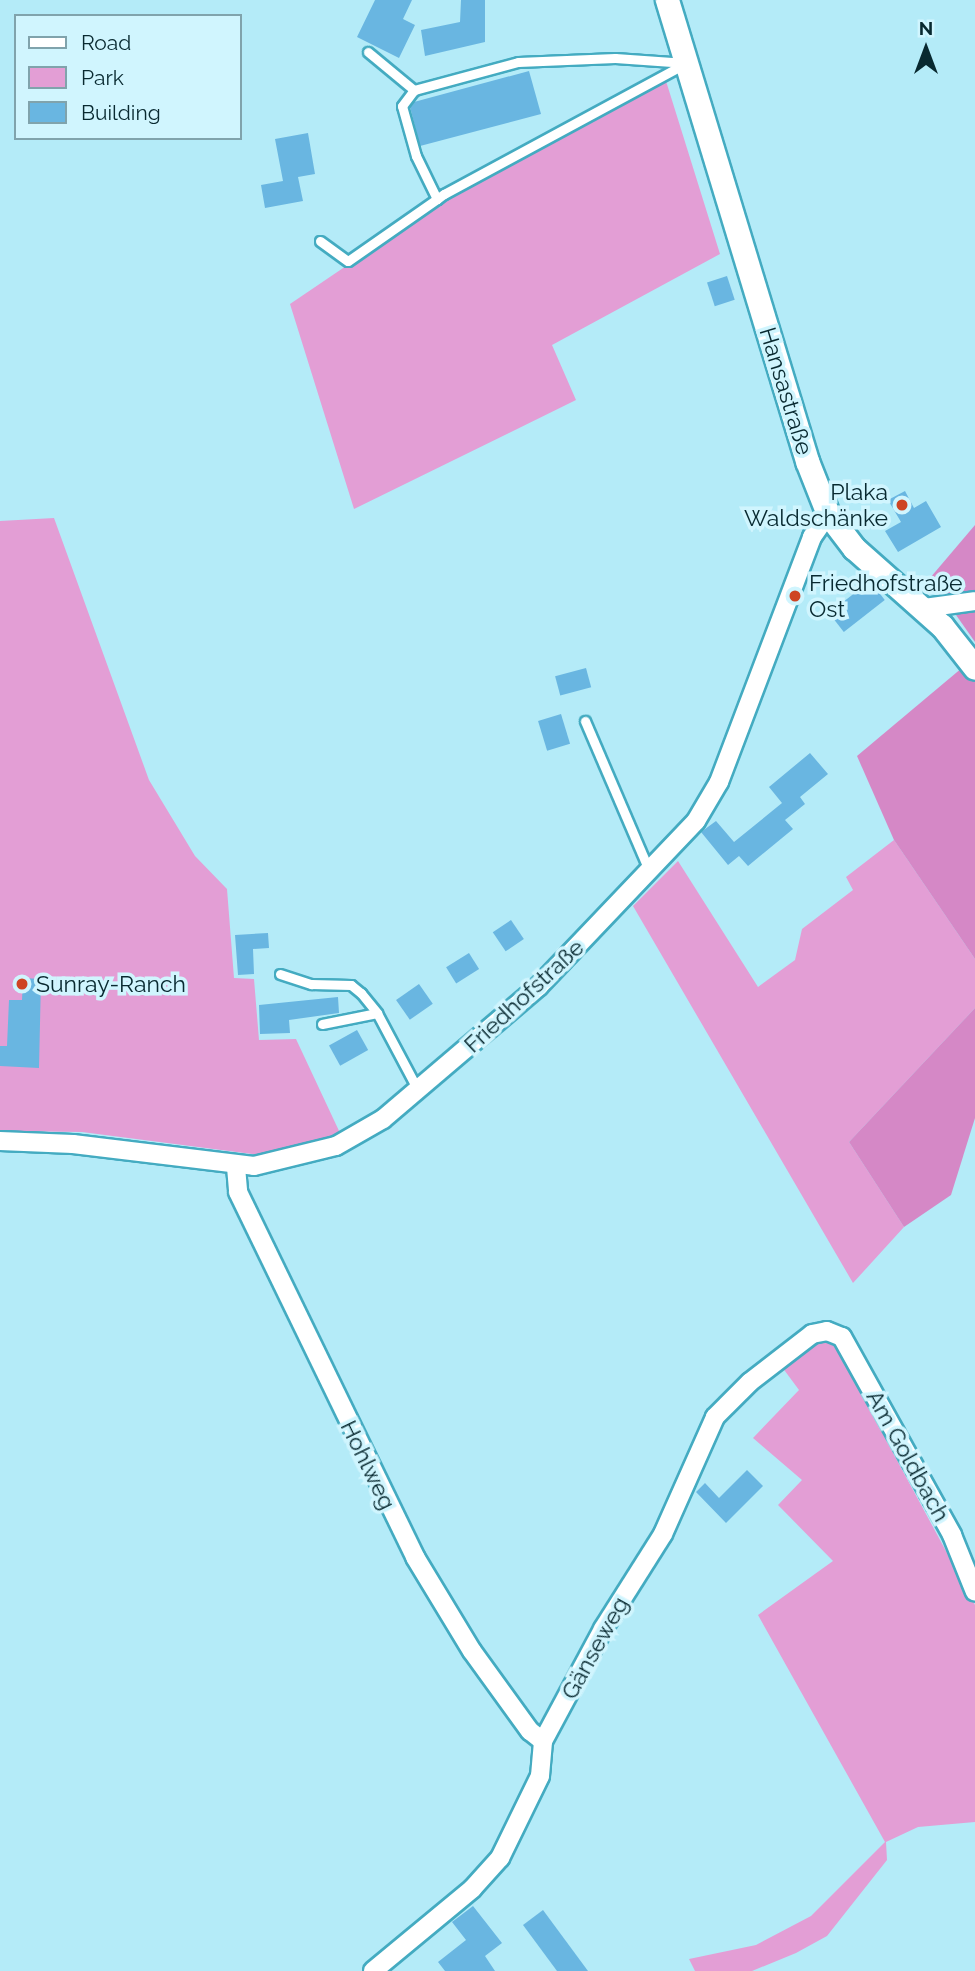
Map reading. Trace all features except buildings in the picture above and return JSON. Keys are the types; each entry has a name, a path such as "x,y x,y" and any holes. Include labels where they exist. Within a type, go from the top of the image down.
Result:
{"street":[{"name":"Hansastraße","path":"667,0 807,461 828,514 853,548 924,608 975,668"},
{"name":"Friedhofstraße","path":"0,1141 74,1144 236,1167 277,1163 336,1146 383,1119 538,986 681,840 710,799 811,537 828,514"},
{"path":"924,608 975,601"},
{"name":"Hohlweg","path":"236,1167 238,1192 415,1557 472,1651 530,1731 543,1741"},
{"name":"Gänseweg","path":"373,1971 472,1889 500,1858 540,1776 543,1741 603,1629 663,1534 715,1417 750,1381 812,1335 827,1331"},
{"name":"Am Goldbach","path":"827,1331 842,1337 952,1535 975,1592"}],"lane":[{"path":"368,52 414,90"},
{"path":"437,199 416,156 402,106 414,90 517,62 615,58 686,62"},
{"path":"320,241 348,261 437,199 686,62"},
{"path":"585,721 650,872"},
{"path":"280,974 311,984 351,985 377,1013 418,1090"},
{"path":"322,1024 377,1013"}],"green space":[{"path":"666,81 720,254 552,345 576,400 354,509 290,304 448,197"},
{"path":"54,518 149,780 195,856 227,889 234,978 254,979 259,1040 296,1039 340,1133 309,1146 259,1155 82,1132 0,1131 0,521"},
{"path":"894,840 975,959 975,1008 849,1142 904,1227 853,1283 633,906 678,861 758,987 795,960 802,929 853,890 846,877"},
{"path":"818,1340 834,1343 975,1605 975,1822 918,1827 886,1842 887,1860 827,1936 796,1953 752,1971 695,1971 689,1959 756,1945 811,1916 885,1842 758,1615 833,1561 778,1505 802,1480 753,1438 799,1390 782,1367"}],"shaded area":[{"path":"975,525 975,642 930,578"},
{"path":"975,657 975,959 894,840 857,756"},
{"path":"975,1008 975,1118 951,1195 904,1227 849,1142"}],"place":[{"name":"Plaka Waldschänke","path":"902,505"},
{"name":"Friedhofstraße Ost","path":"795,596"},
{"name":"Sunray-Ranch","path":"22,984"}]}
